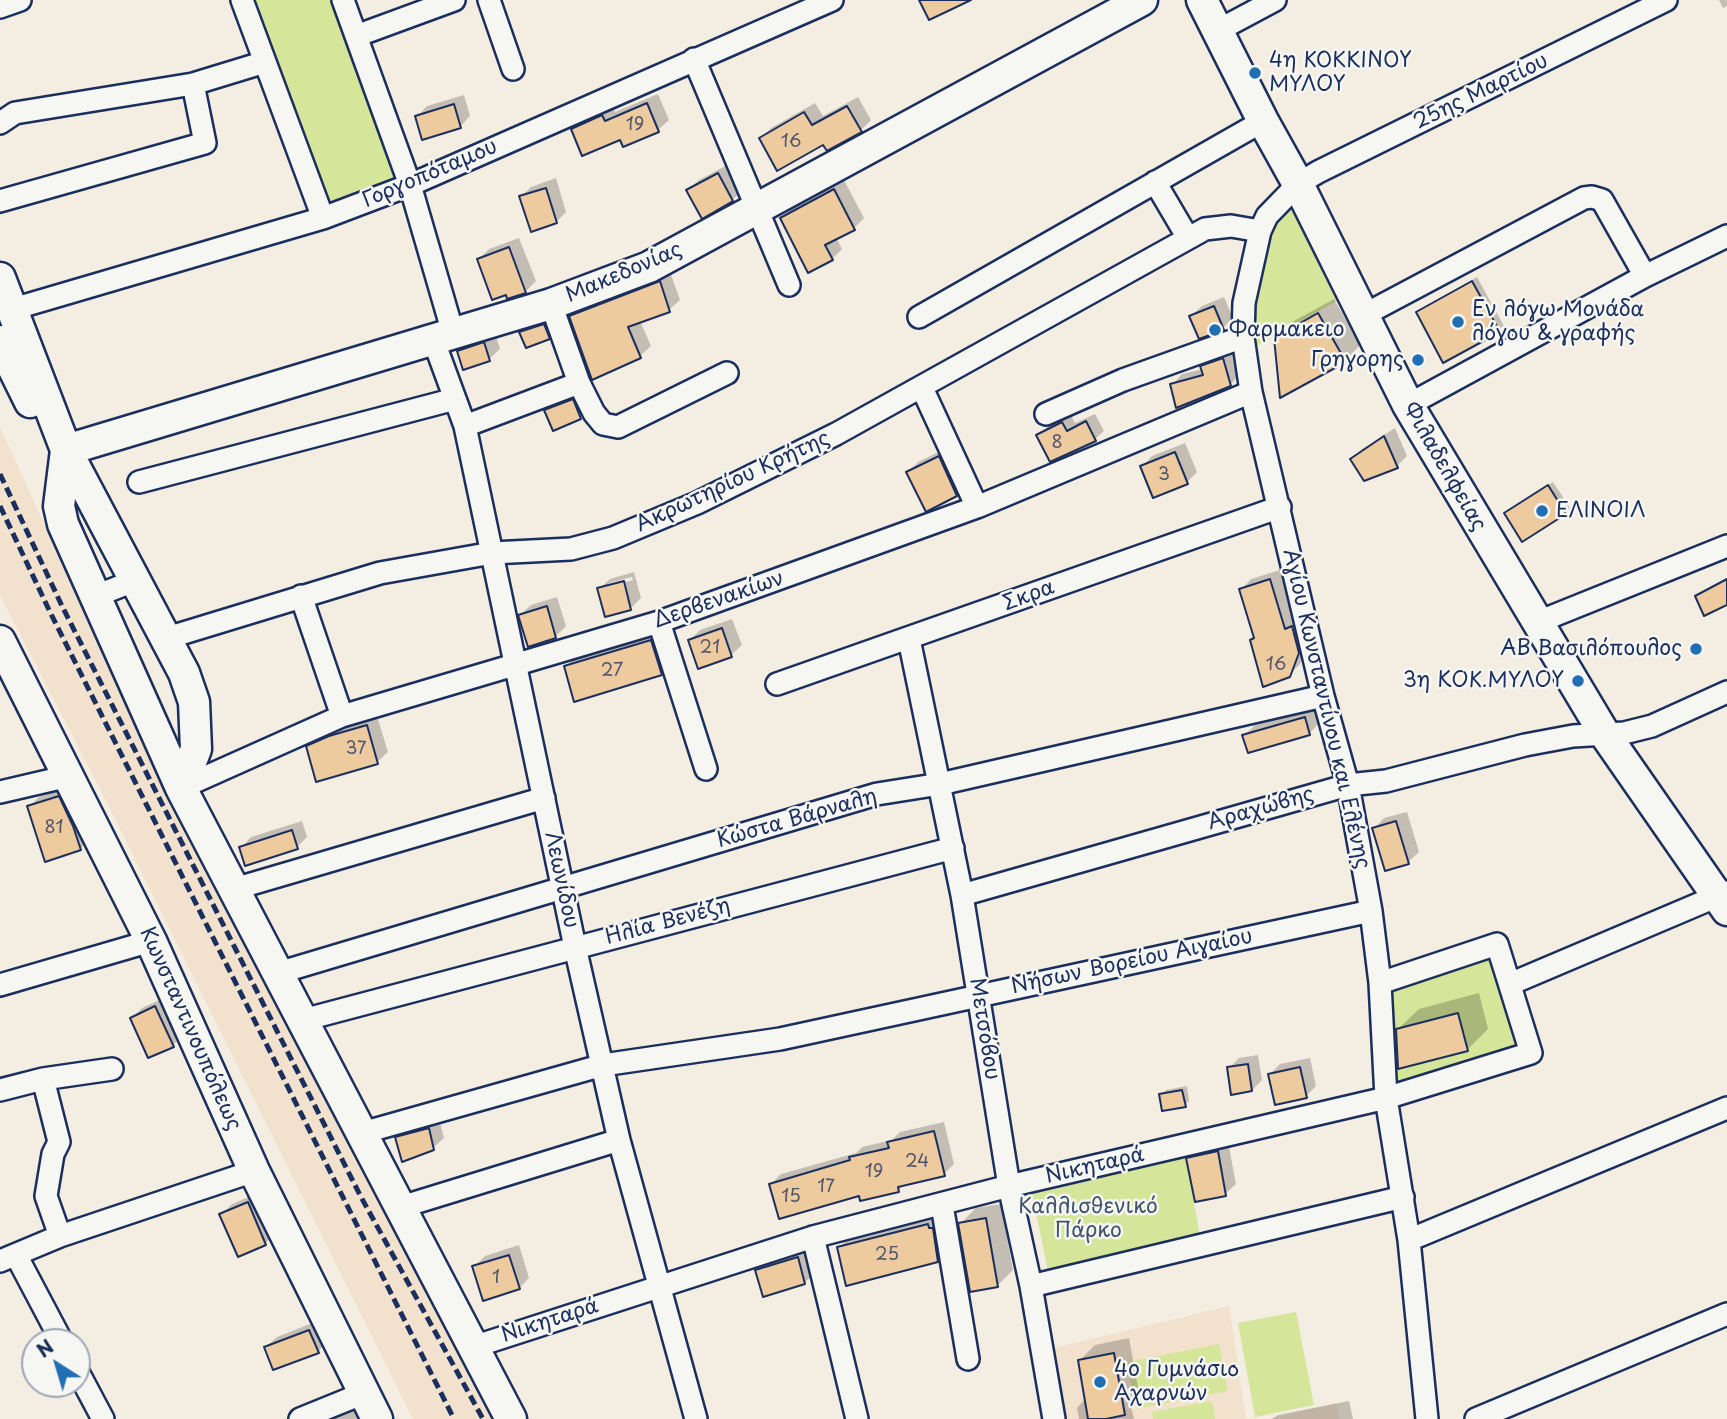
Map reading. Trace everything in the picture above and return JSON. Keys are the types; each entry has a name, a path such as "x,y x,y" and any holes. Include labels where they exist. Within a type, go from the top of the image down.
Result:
{"street":[{"path":"0,7 20,0"},
{"path":"242,0 323,218"},
{"name":"Λεωνίδου","path":"343,0 410,185 455,399 465,426 575,947 619,1140 696,1419"},
{"path":"356,36 454,0"},
{"path":"489,0 513,69"},
{"name":"Γοργοπόταμου","path":"13,309 323,218 410,185 694,58 832,0"},
{"name":"Μακεδονίας","path":"66,450 551,304 649,267 1142,0"},
{"name":"Φιλαδελφείας","path":"1202,0 1298,184 1408,405 1604,733 1724,900"},
{"path":"1217,31 1275,0"},
{"name":"25ης Μαρτίου","path":"1298,184 1652,3"},
{"path":"694,58 789,285"},
{"path":"0,124 15,113 193,84 265,62"},
{"path":"0,201 205,143 193,84"},
{"path":"919,317 1263,121"},
{"path":"1156,182 1188,238"},
{"name":"Αγίου Κωνσταντίνου και Ελένης","path":"1298,184 1267,216 1260,232 1244,303 1242,337 1251,392 1323,696 1348,785 1371,911 1380,984 1385,1098 1409,1240 1427,1419"},
{"path":"1362,316 1584,198 1592,197 1602,201 1645,276"},
{"name":"Ακρωτηρίου Κρήτης","path":"167,638 380,573 492,553 571,549 613,538 745,480 922,388 1205,229 1231,226 1260,232"},
{"path":"1408,405 1645,276 1727,236"},
{"path":"0,278 66,450 167,638 187,682 194,702 196,749 181,788"},
{"path":"551,304 579,383 594,413 603,424 618,427 727,373"},
{"path":"1046,414 1122,380 1242,337"},
{"path":"0,341 34,412 66,450 59,506 63,524 181,788 511,1419"},
{"path":"465,426 579,383"},
{"path":"922,388 977,507"},
{"name":"Δερβενακίων","path":"181,788 342,716 659,622 977,507 1251,392"},
{"path":"139,482 455,399"},
{"name":"Σκρα","path":"777,684 1280,506"},
{"path":"1538,622 1727,546"},
{"path":"96,596 136,580"},
{"path":"301,596 342,716"},
{"path":"659,622 706,769"},
{"name":"Μετσόβου","path":"909,639 962,895 1009,1186 1031,1286 1054,1419"},
{"name":"Κωνσταντινουπόλεως","path":"0,641 151,941 254,1171 371,1406"},
{"name":"Αραχώβης","path":"962,895 1348,785 1387,781 1525,745 1573,736 1624,733 1651,726 1727,692"},
{"name":"Κώστα Βάρναλη","path":"278,973 877,794 940,784 1323,696"},
{"path":"0,792 69,776"},
{"path":"234,889 544,798"},
{"name":"Ηλία Βενέζη","path":"303,1020 953,848"},
{"path":"1510,984 1724,900"},
{"name":"Νήσων Βορείου Αιγαίου","path":"362,1133 603,1065 780,1038 1371,911"},
{"path":"0,985 151,941"},
{"name":"Νικηταρά","path":"473,1347 813,1237 1009,1186 1385,1098 1531,1053 1497,944 1380,984"},
{"path":"0,1090 43,1079 112,1069"},
{"path":"43,1079 59,1142 52,1154 46,1196 60,1236"},
{"path":"1409,1240 1727,1108"},
{"path":"401,1207 619,1140"},
{"path":"53,1328 8,1258 60,1236 254,1171"},
{"path":"1031,1286 1403,1197"},
{"path":"942,1205 968,1359"},
{"path":"813,1237 857,1419"},
{"path":"1476,1419 1727,1314"},
{"path":"91,1396 103,1419"},
{"path":"300,1419 371,1406"}],"shaded area":[{"path":"0,427 98,642 168,783 498,1419 413,1419 104,797 0,595"},
{"path":"1229,1306 1246,1419 1067,1419 1054,1348"},
{"path":"1336,1403 1340,1419 1267,1419"}],"green space":[{"path":"252,0 332,0 399,180 328,206"},
{"path":"1293,198 1344,297 1253,348 1253,298 1267,232"},
{"path":"1487,955 1523,1061 1400,1100 1388,988"},
{"name":"Καλλισθενικό Πάρκο","path":"1185,1153 1200,1236 1048,1271 1031,1188"},
{"path":"1296,1312 1314,1405 1255,1417 1238,1323"},
{"path":"1219,1344 1228,1391 1136,1409 1127,1362"},
{"path":"1212,1401 1215,1419 1153,1419 1152,1412"}],"building":[{"path":"919,0 971,0 929,20"},
{"path":"647,103 659,132 623,147 620,140 582,156 571,129 602,115 605,121"},
{"path":"454,104 461,128 422,140 415,116"},
{"path":"847,106 862,132 827,151 823,145 777,171 759,138 804,112 812,125"},
{"path":"718,173 733,201 702,219 686,190"},
{"path":"546,188 557,223 531,232 519,196"},
{"path":"834,189 855,230 825,245 833,260 808,273 780,218"},
{"path":"509,247 526,293 492,300 477,259"},
{"path":"660,281 670,312 628,327 641,358 592,380 569,316"},
{"name":"Εν λόγω Μονάδα λόγου & γραφής","path":"1472,281 1500,332 1443,363 1416,312"},
{"path":"1214,306 1224,330 1199,339 1189,316"},
{"path":"1318,313 1346,362 1280,398 1274,338"},
{"path":"544,324 550,339 526,348 519,332"},
{"path":"484,342 490,361 463,370 457,351"},
{"path":"1223,358 1231,386 1176,408 1170,384 1203,375 1200,366"},
{"path":"573,399 581,419 553,431 544,410"},
{"path":"1086,421 1096,441 1050,462 1036,435 1062,422 1067,431"},
{"path":"1384,436 1398,468 1364,481 1350,459"},
{"path":"1175,452 1188,484 1153,498 1140,466"},
{"path":"939,456 957,496 926,512 906,472"},
{"path":"1548,485 1566,514 1522,542 1504,513"},
{"path":"1270,579 1285,629 1292,626 1299,653 1290,677 1263,687 1250,640 1254,638 1239,589"},
{"path":"1727,579 1727,605 1704,616 1695,596"},
{"path":"624,581 631,610 605,617 597,588"},
{"path":"547,606 556,638 528,647 518,615"},
{"path":"722,628 732,657 698,669 688,640"},
{"path":"651,640 662,675 574,702 564,666"},
{"path":"1305,717 1310,735 1248,753 1242,735"},
{"path":"367,725 378,764 316,782 306,746"},
{"path":"59,796 81,850 45,862 27,806"},
{"path":"1396,821 1409,864 1385,871 1372,828"},
{"path":"292,830 298,849 245,866 239,847"},
{"path":"155,1006 174,1047 148,1058 130,1018"},
{"path":"1458,1013 1468,1051 1398,1069 1396,1029"},
{"path":"1248,1064 1252,1091 1231,1095 1227,1067"},
{"path":"1300,1067 1307,1098 1275,1105 1268,1074"},
{"path":"1182,1090 1186,1107 1162,1111 1159,1094"},
{"path":"429,1128 434,1150 402,1162 395,1137"},
{"path":"934,1131 945,1176 898,1187 899,1192 860,1201 859,1196 779,1219 769,1184 850,1160 849,1157 889,1148 887,1142"},
{"path":"1218,1151 1226,1196 1195,1202 1186,1158"},
{"path":"248,1202 266,1245 238,1257 219,1214"},
{"path":"986,1218 998,1287 970,1292 958,1223"},
{"path":"928,1224 929,1228 933,1228 938,1262 846,1286 837,1247"},
{"path":"509,1255 520,1289 483,1301 472,1266"},
{"path":"798,1257 805,1284 763,1297 755,1270"},
{"path":"309,1330 319,1353 273,1370 264,1347"},
{"name":"4ο Γυμνάσιο Αχαρνών","path":"1114,1353 1125,1415 1088,1419 1078,1360"}],"railway":[{"path":"0,474 62,606 361,1197 483,1419"},
{"path":"0,506 50,612 454,1419"}],"place":[{"name":"4η ΚΟΚΚΙΝΟΥ ΜΥΛΟΥ","path":"1255,73"},
{"name":"Εν λόγω Μονάδα λόγου & γραφής","path":"1458,322"},
{"name":"Φαρμακειο","path":"1215,330"},
{"name":"Γρηγορης","path":"1418,360"},
{"name":"ΕΛΙΝΟΙΛ","path":"1542,511"},
{"name":"ΑΒ Βασιλόπουλος","path":"1696,649"},
{"name":"3η ΚΟΚ.ΜΥΛΟΥ","path":"1578,681"},
{"name":"4ο Γυμνάσιο Αχαρνών","path":"1100,1382"}]}
